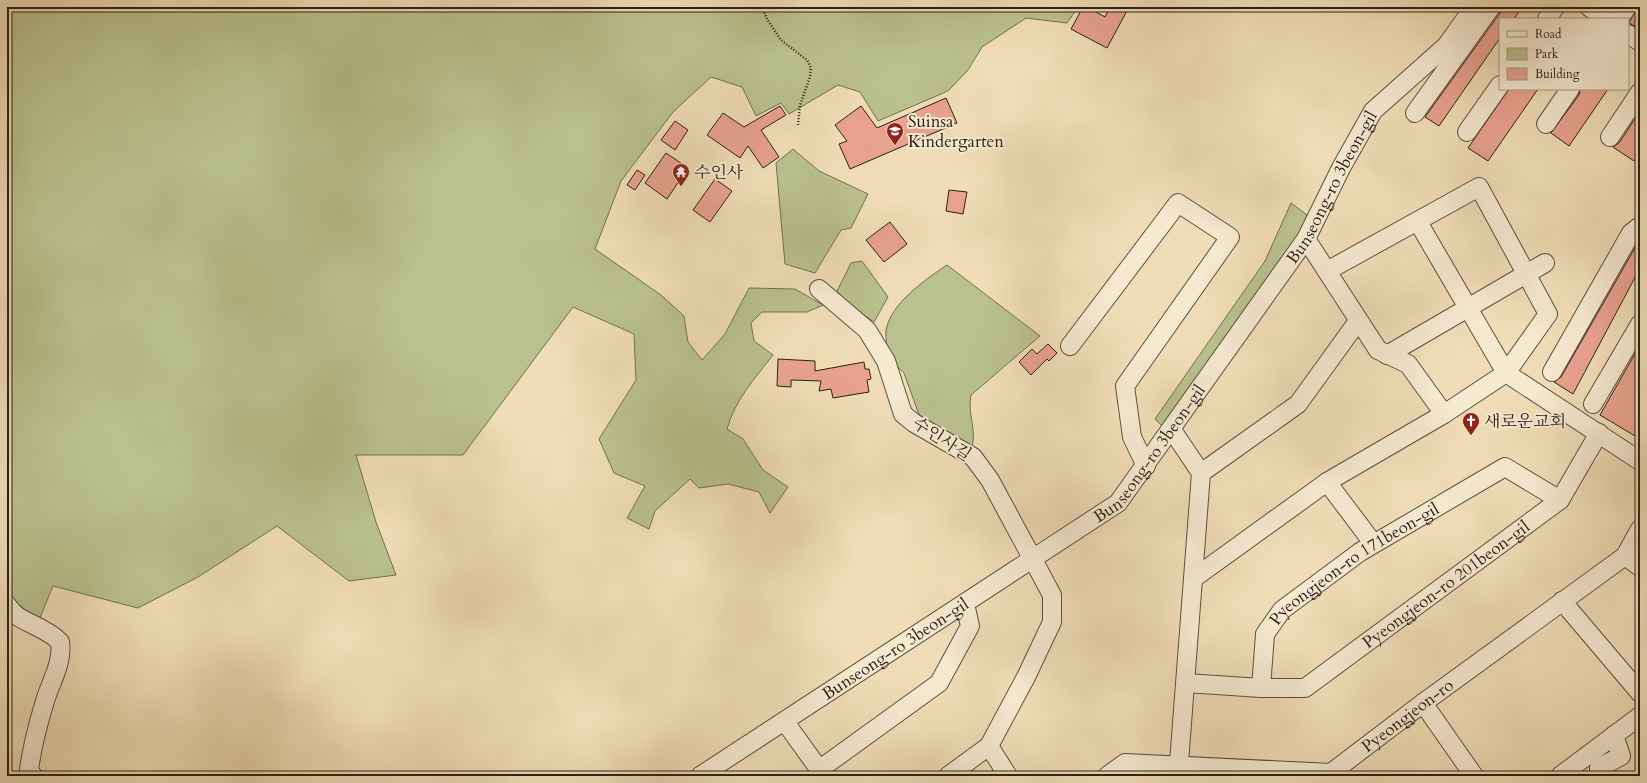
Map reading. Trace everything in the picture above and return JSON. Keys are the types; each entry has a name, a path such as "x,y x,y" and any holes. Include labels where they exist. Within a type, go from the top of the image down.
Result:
{"street":[{"name":"Bunseong-ro 3beon-gil","path":"700,776 1118,504 1172,430 1306,239 1373,111 1446,46 1474,7"},
{"path":"1415,113 1491,7"},
{"path":"1548,18 1555,7"},
{"path":"1589,7 1605,18"},
{"path":"1620,18 1627,7"},
{"path":"1629,35 1640,42"},
{"path":"1467,132 1499,87"},
{"path":"1546,124 1569,90"},
{"path":"1610,137 1640,92"},
{"path":"1194,578 1327,482 1444,414 1506,373 1548,314 1528,274 1479,187 1327,271"},
{"path":"1070,346 1178,203 1230,237 1125,386 1132,437 1146,466"},
{"path":"1418,222 1506,373 1640,461"},
{"path":"1552,372 1631,233 1640,226"},
{"path":"1306,239 1378,350 1408,364 1444,414"},
{"path":"1387,355 1545,263"},
{"name":"수인사길","path":"819,289 867,330 886,361 903,414 914,423 973,457 990,480 1052,595 1052,622 1026,677 988,746"},
{"path":"1201,473 1298,404 1358,321"},
{"path":"1593,404 1640,324"},
{"path":"1172,430 1201,473 1186,683 1178,771"},
{"name":"Pyeongjeon-ro 201beon-gil","path":"1260,688 1305,688 1560,500 1598,433"},
{"name":"Pyeongjeon-ro 171beon-gil","path":"1260,688 1265,634 1282,610 1374,543 1505,467 1560,500"},
{"path":"1327,482 1374,543"},
{"name":"Pyeongjeon-ro","path":"1107,776 1126,763 1178,771 1332,775 1423,703 1625,556 1640,529"},
{"path":"1625,556 1640,567"},
{"path":"1562,601 1640,693"},
{"path":"7,604 13,613 20,619 45,630 60,642 62,654 46,699 31,752 29,770 33,776"},
{"path":"784,722 822,773 939,683 970,626 965,604"},
{"path":"1186,683 1260,688"},
{"path":"1423,703 1474,776"},
{"path":"1560,776 1640,716"},
{"path":"1599,776 1600,768 1621,756 1614,735"},
{"path":"948,776 988,746 1008,776"}],"path":[{"path":"762,7 767,19 781,40 807,60 811,68 810,77 800,105 798,125"}],"green space":[{"path":"7,7 1078,7 1067,23 1026,18 982,47 968,70 948,91 878,121 860,92 838,85 789,114 781,103 756,116 742,87 711,77 673,112 621,181 595,249 661,295 684,316 688,342 702,360 725,334 749,288 795,289 823,305 807,312 762,312 751,323 754,341 773,355 740,399 727,429 743,439 763,470 788,487 770,513 759,492 728,484 699,488 690,479 655,511 649,529 627,518 645,486 614,473 599,439 636,380 634,334 573,307 463,455 356,455 376,522 396,575 349,581 277,526 198,577 138,608 53,586 35,630 7,621"},
{"path":"793,149 819,171 868,194 851,228 841,230 815,273 785,264 776,163"},
{"path":"1291,203 1311,218 1164,428 1155,419 1265,261"},
{"path":"862,261 888,297 874,322 843,300 837,291 851,263"},
{"path":"947,265 1040,336 971,395 970,408 973,434 972,447 922,423 904,373 888,358 886,330 889,320 895,310 910,293 929,277"}],"building":[{"path":"1083,7 1087,7 1105,17 1110,7 1129,7 1107,48 1071,29"},
{"path":"1501,7 1522,7 1515,18 1499,18 1499,39 1439,126 1425,117 1500,13"},
{"path":"1637,7 1640,7 1640,29 1629,23"},
{"path":"1508,90 1537,90 1488,161 1468,148"},
{"path":"1580,90 1607,90 1569,146 1551,133 1579,95"},
{"path":"946,98 957,123 850,169 839,144 847,141 835,125 861,106 877,128"},
{"path":"780,106 786,115 761,130 779,157 763,168 748,146 740,158 707,135 723,113 744,127"},
{"path":"1640,111 1640,152 1634,161 1613,147 1619,143"},
{"path":"675,121 688,130 675,150 661,140"},
{"path":"666,153 688,168 667,199 645,183"},
{"path":"637,170 645,175 635,190 627,185"},
{"path":"715,179 732,191 710,222 693,210"},
{"path":"949,190 967,192 963,214 946,211"},
{"path":"890,222 907,244 884,262 866,240"},
{"path":"1640,239 1640,268 1573,394 1554,382 1561,377"},
{"path":"1048,344 1057,353 1049,361 1047,359 1031,375 1019,362 1032,349 1037,354"},
{"path":"1640,345 1640,439 1600,415"},
{"path":"778,359 815,361 815,371 864,362 865,369 869,369 871,379 867,380 869,392 833,398 831,389 819,391 821,381 791,380 791,387 777,386"}],"place":[{"name":"Suinsa Kindergarten","path":"895,146"},
{"name":"수인사","path":"681,187"},
{"name":"새로운교회","path":"1471,436"}]}
